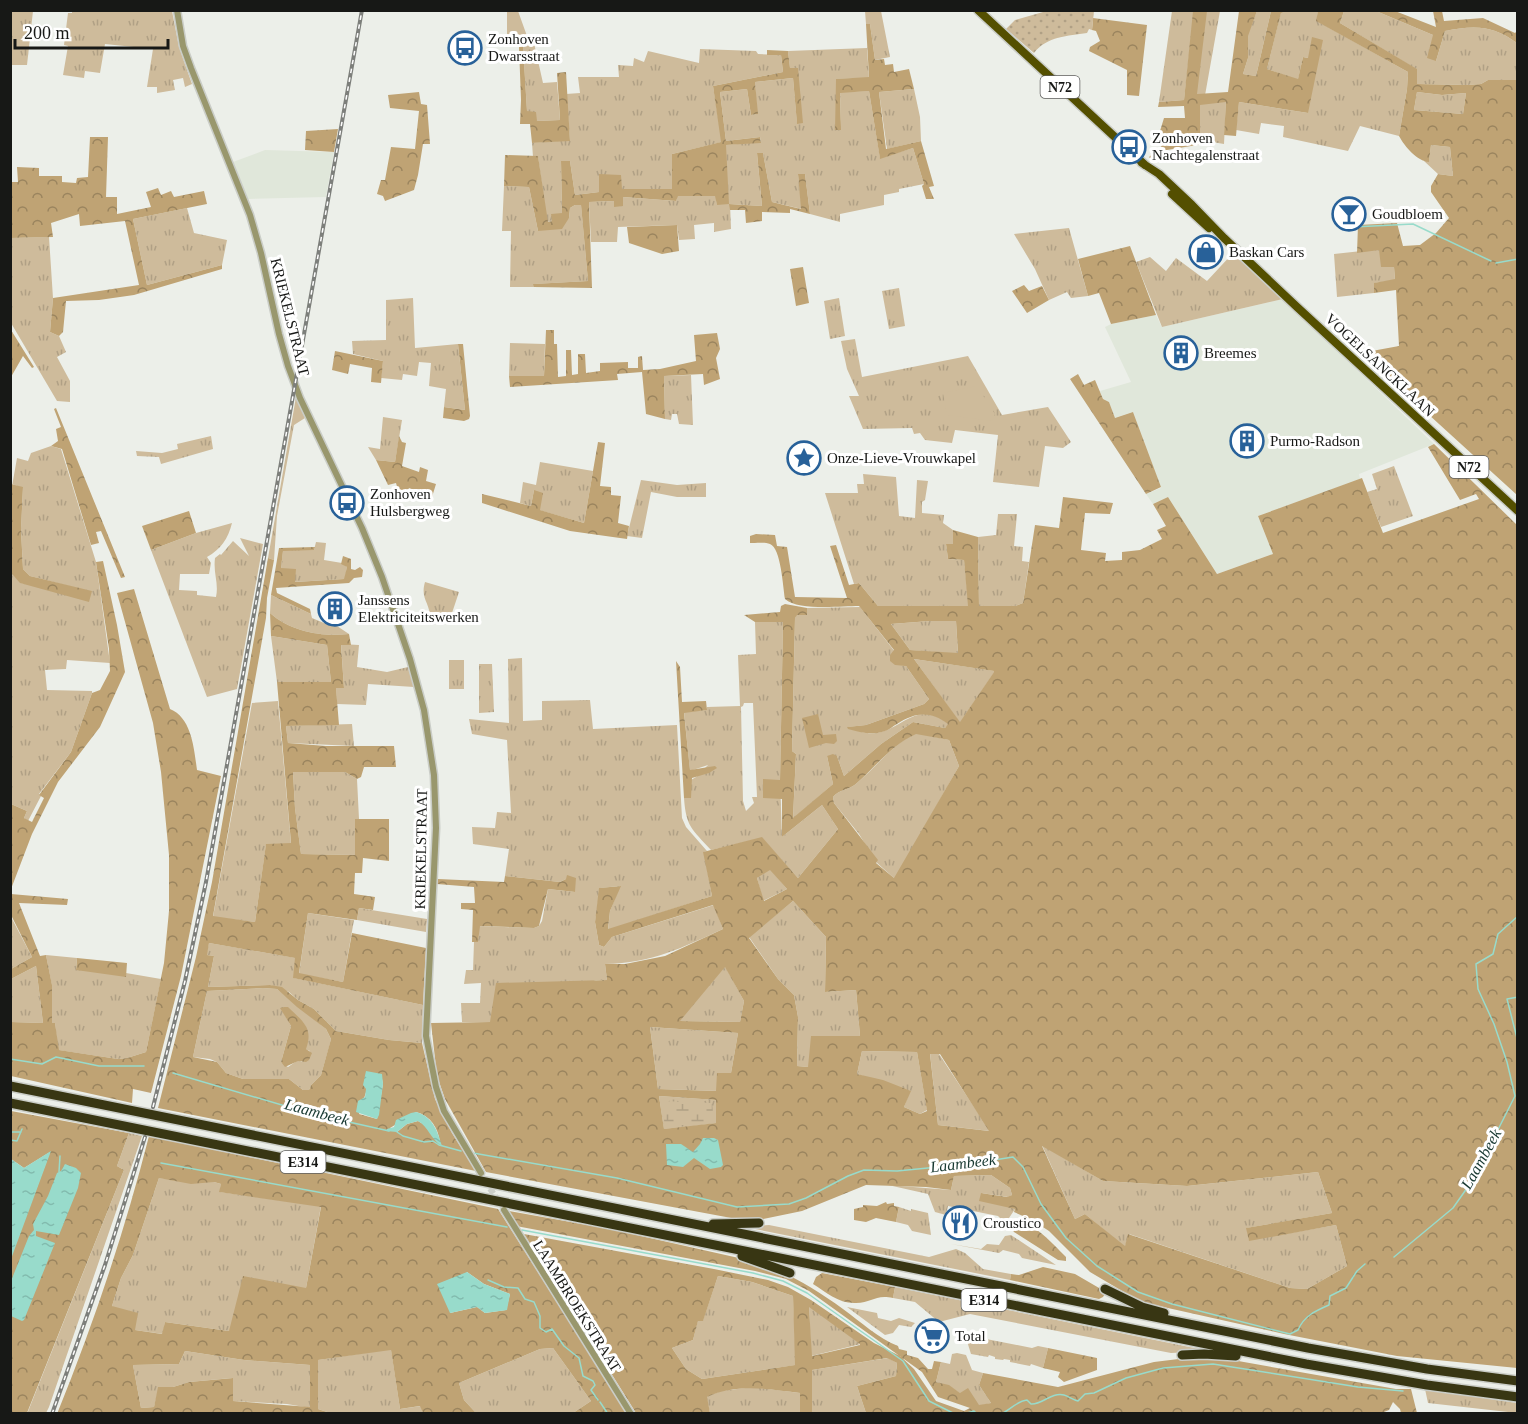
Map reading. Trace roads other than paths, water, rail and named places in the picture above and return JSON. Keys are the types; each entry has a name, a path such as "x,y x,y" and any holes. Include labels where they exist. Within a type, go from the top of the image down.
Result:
{"highway":[{"name":"E314","path":"10,1086 1374,1360 1518,1381"},
{"name":"E314","path":"10,1103 1256,1354 1399,1381 1518,1397"},
{"path":"706,1227 715,1223 759,1223"},
{"path":"712,1244 719,1250 767,1263 790,1273"},
{"path":"1105,1289 1142,1307 1186,1323"},
{"path":"1182,1355 1244,1357 1256,1354"}],"main road":[{"name":"VOGELSANCKLAAN","path":"978,10 1142,163 1184,206 1224,238 1518,512"}],"street":[{"name":"KRIEKELSTRAAT","path":"177,10 187,57 255,232 288,366 300,398 378,567 410,659 424,710 434,775 436,828 426,1036 436,1087 444,1111 480,1173"},
{"name":"LAAMBROEKSTRAAT","path":"504,1210 631,1413"}],"water":[{"path":"366,1071 382,1074 383,1084 377,1119 356,1112 358,1101 365,1097 366,1089 363,1085"},
{"path":"416,1112 427,1117 436,1130 442,1146 418,1121 407,1124 397,1132 386,1131 394,1127 396,1120"},
{"path":"703,1138 718,1140 723,1165 721,1167 710,1169 694,1158 683,1167 667,1165 666,1144 681,1144 693,1152"},
{"path":"51,1151 11,1259 11,1159 24,1168"},
{"path":"65,1164 76,1168 81,1173 78,1188 59,1235 36,1231 36,1236 55,1243 22,1321 11,1316 11,1281 29,1236 34,1230 33,1224 57,1173"},
{"path":"467,1272 484,1284 510,1294 507,1310 485,1313 477,1307 450,1313 437,1284"}],"waterway":[{"path":"1353,227 1413,224 1491,261"},
{"path":"1496,263 1518,259"},
{"name":"Laambeek","path":"1394,1257 1453,1208 1472,1181 1515,1096 1507,1062 1494,1024 1478,989 1476,964 1493,954 1498,934 1518,916"},
{"path":"1518,997 1507,999 1518,1042"},
{"name":"Laambeek","path":"10,1059 42,1064 56,1057 99,1066 144,1066"},
{"name":"Laambeek","path":"173,1073 309,1113 389,1131"},
{"path":"10,1140 17,1141 22,1129"},
{"path":"10,1132 21,1132"},
{"name":"Laambeek","path":"397,1132 403,1136 424,1142 433,1141 461,1151"},
{"name":"Laambeek","path":"473,1153 617,1178 737,1207 789,1204 864,1170 897,1171 1013,1157 1023,1167 1041,1204 1066,1238 1097,1266 1138,1292 1172,1304 1290,1334 1298,1330 1310,1314 1329,1305 1330,1296 1346,1288 1357,1271 1365,1264"},
{"path":"59,1172 60,1156"},
{"path":"161,1163 507,1227"},
{"path":"522,1230 753,1273 783,1281 807,1293 903,1361 929,1401 955,1414"},
{"path":"488,1280 504,1287 518,1288 525,1299 534,1302 540,1316 540,1328 546,1332 552,1329 564,1346 579,1358 583,1376 593,1381 595,1385 591,1390 598,1400"},
{"path":"1001,1414 1027,1400 1035,1404 1059,1395 1078,1401 1085,1394 1094,1393 1126,1378 1163,1368 1213,1364 1358,1387 1403,1391"},
{"path":"600,1402 608,1414"},
{"path":"964,1414 974,1411 977,1414"}],"tunnel":[{"path":"485,1181 499,1202"}],"railway":[{"path":"153,1107 185,981 206,882 362,10"},
{"path":"52,1414 105,1265 145,1137"}],"place":[{"name":"Zonhoven Dwarsstraat","path":"465,48"},
{"name":"Zonhoven Nachtegalenstraat","path":"1129,147"},
{"name":"Goudbloem","path":"1349,214"},
{"name":"Baskan Cars","path":"1206,252"},
{"name":"Breemes","path":"1181,353"},
{"name":"Purmo-Radson","path":"1247,441"},
{"name":"Onze-Lieve-Vrouwkapel","path":"804,458"},
{"name":"Zonhoven Hulsbergweg","path":"347,503"},
{"name":"Janssens Elektriciteitswerken","path":"335,609"},
{"name":"Croustico","path":"960,1223"},
{"name":"Total","path":"932,1336"}]}
